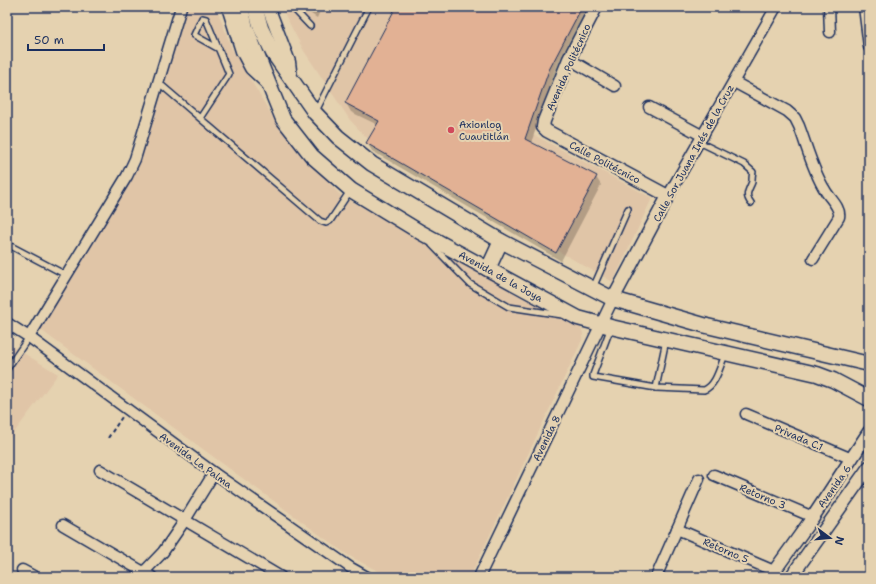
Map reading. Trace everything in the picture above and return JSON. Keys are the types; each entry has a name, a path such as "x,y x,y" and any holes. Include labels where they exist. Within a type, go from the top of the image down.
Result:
{"main road":[{"name":"Avenida de la Joya","path":"241,7 246,28 267,83 283,119 312,156 351,190 420,232 578,318 606,326 817,374 833,380 869,399"},
{"path":"255,7 261,28 273,53 315,113 338,137 372,164 501,241 613,299 707,326 869,364"},
{"path":"488,269 501,241"}],"street":[{"path":"29,337 127,176 135,159 181,7"},
{"path":"228,7 242,50 251,68 267,83"},
{"path":"268,7 289,62 291,79"},
{"name":"Avenida Politécnico","path":"543,127 544,121 569,59 596,7"},
{"name":"Calle Sor Juana Inés de la Cruz","path":"613,299 668,196 776,7"},
{"path":"829,7 830,32"},
{"path":"864,7 869,47"},
{"path":"569,59 615,86"},
{"path":"734,82 787,111 795,118 819,180 825,192 840,213 813,259"},
{"path":"649,107 701,139"},
{"name":"Calle Politécnico","path":"543,127 547,131 668,196"},
{"name":"Avenida 8","path":"480,577 591,345 606,326 613,299"},
{"name":"Avenida La Palma","path":"7,323 29,337 214,473 351,568 367,577"},
{"name":"Privada C.1","path":"746,414 852,459"},
{"name":"Avenida 6","path":"772,574 869,432"},
{"name":"Avenida 6","path":"791,577 869,467"},
{"path":"100,470 281,577"},
{"path":"63,525 145,575 185,520 214,473"},
{"name":"Retorno 3","path":"714,475 812,517"},
{"path":"656,577 699,479"},
{"name":"Retorno 5","path":"677,529 772,574"},
{"path":"22,570 35,577"}],"lane":[{"path":"292,7 310,26"},
{"path":"315,113 369,7"},
{"path":"200,118 229,74 219,49 206,19 202,18 194,35 219,49"},
{"path":"159,82 320,221 326,223 330,221 351,190"},
{"path":"701,139 744,164 753,172 752,180 747,193 748,200 751,203"},
{"path":"592,289 628,209"},
{"path":"420,232 470,284 509,307 578,318"},
{"path":"7,244 66,275"},
{"path":"606,326 603,349 593,377 656,388 704,390 709,388 712,384 726,353"},
{"path":"7,369 29,337"},
{"path":"656,388 666,339"},
{"path":"591,345 603,349"}],"path":[{"path":"108,438 126,409"}],"shaded area":[{"path":"186,7 216,7 232,49 278,126 339,194 509,290 580,326 583,333 582,340 470,577 389,577 346,554 38,328 135,167"},
{"name":"Axionlog Cuautitlán","path":"276,7 586,7 555,67 534,135 652,198 613,282 407,166 366,137 350,120 304,51 283,11 277,11"},
{"path":"7,343 58,374 7,442"}],"building":[{"name":"Axionlog Cuautitlán","path":"396,7 582,7 549,70 525,139 597,176 556,253 366,143 379,121 345,103"}],"place":[{"name":"Axionlog Cuautitlán","path":"451,130"}]}
